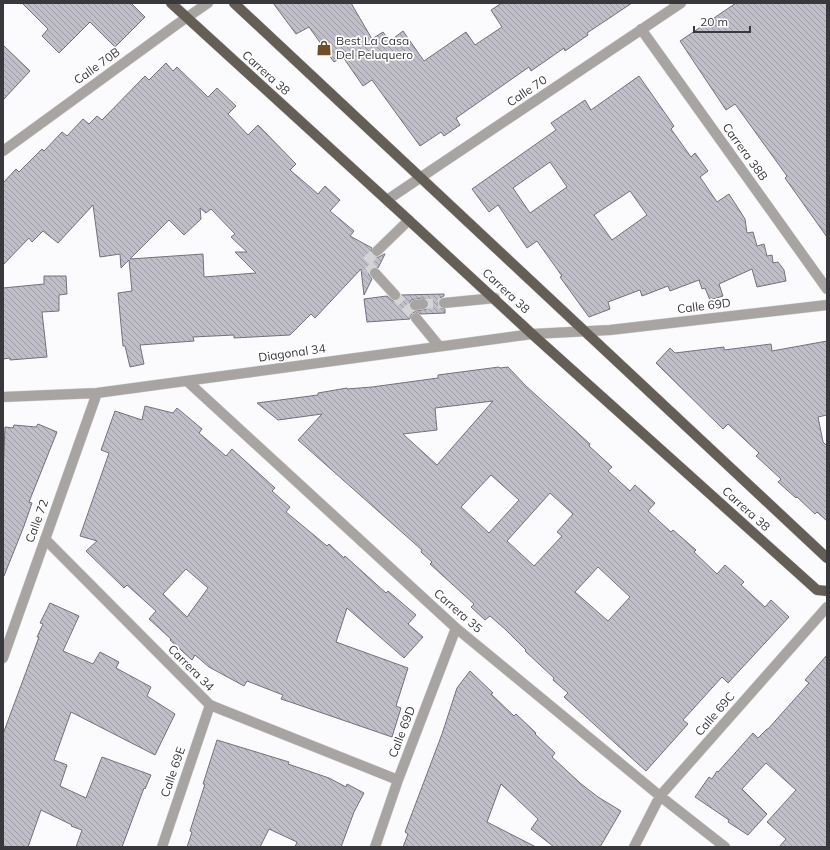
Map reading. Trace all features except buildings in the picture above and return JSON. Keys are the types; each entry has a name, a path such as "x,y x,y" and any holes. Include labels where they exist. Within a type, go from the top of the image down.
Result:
{"main road":[{"name":"Carrera 38","path":"172,3 186,18 495,298 532,334 817,590 827,591"},
{"name":"Carrera 38","path":"234,3 827,558"}],"street":[{"name":"Calle 70B","path":"3,151 208,3"},
{"name":"Calle 70","path":"387,200 680,3"},
{"name":"Carrera 38B","path":"641,29 827,289"},
{"path":"377,251 409,220"},
{"path":"375,273 395,295"},
{"path":"444,303 495,298"},
{"name":"Calle 69D","path":"583,331 610,330 827,305"},
{"path":"416,318 439,346"},
{"name":"Diagonal 34","path":"3,397 96,393 532,334 583,331"},
{"name":"Carrera 35","path":"187,380 456,628 660,796 725,847"},
{"name":"Calle 72","path":"3,658 96,393"},
{"name":"Carrera 34","path":"45,539 210,705 398,780"},
{"name":"Calle 69C","path":"634,847 660,796 827,608"},
{"name":"Calle 69D","path":"375,847 398,780 456,628"},
{"name":"Calle 69E","path":"162,847 210,705"}],"tunnel":[{"path":"375,273 366,262 377,251"},
{"path":"395,295 416,318"},
{"path":"423,304 444,303"}],"place":[{"name":"Best La Casa Del Peluquero","path":"324,48"}]}
